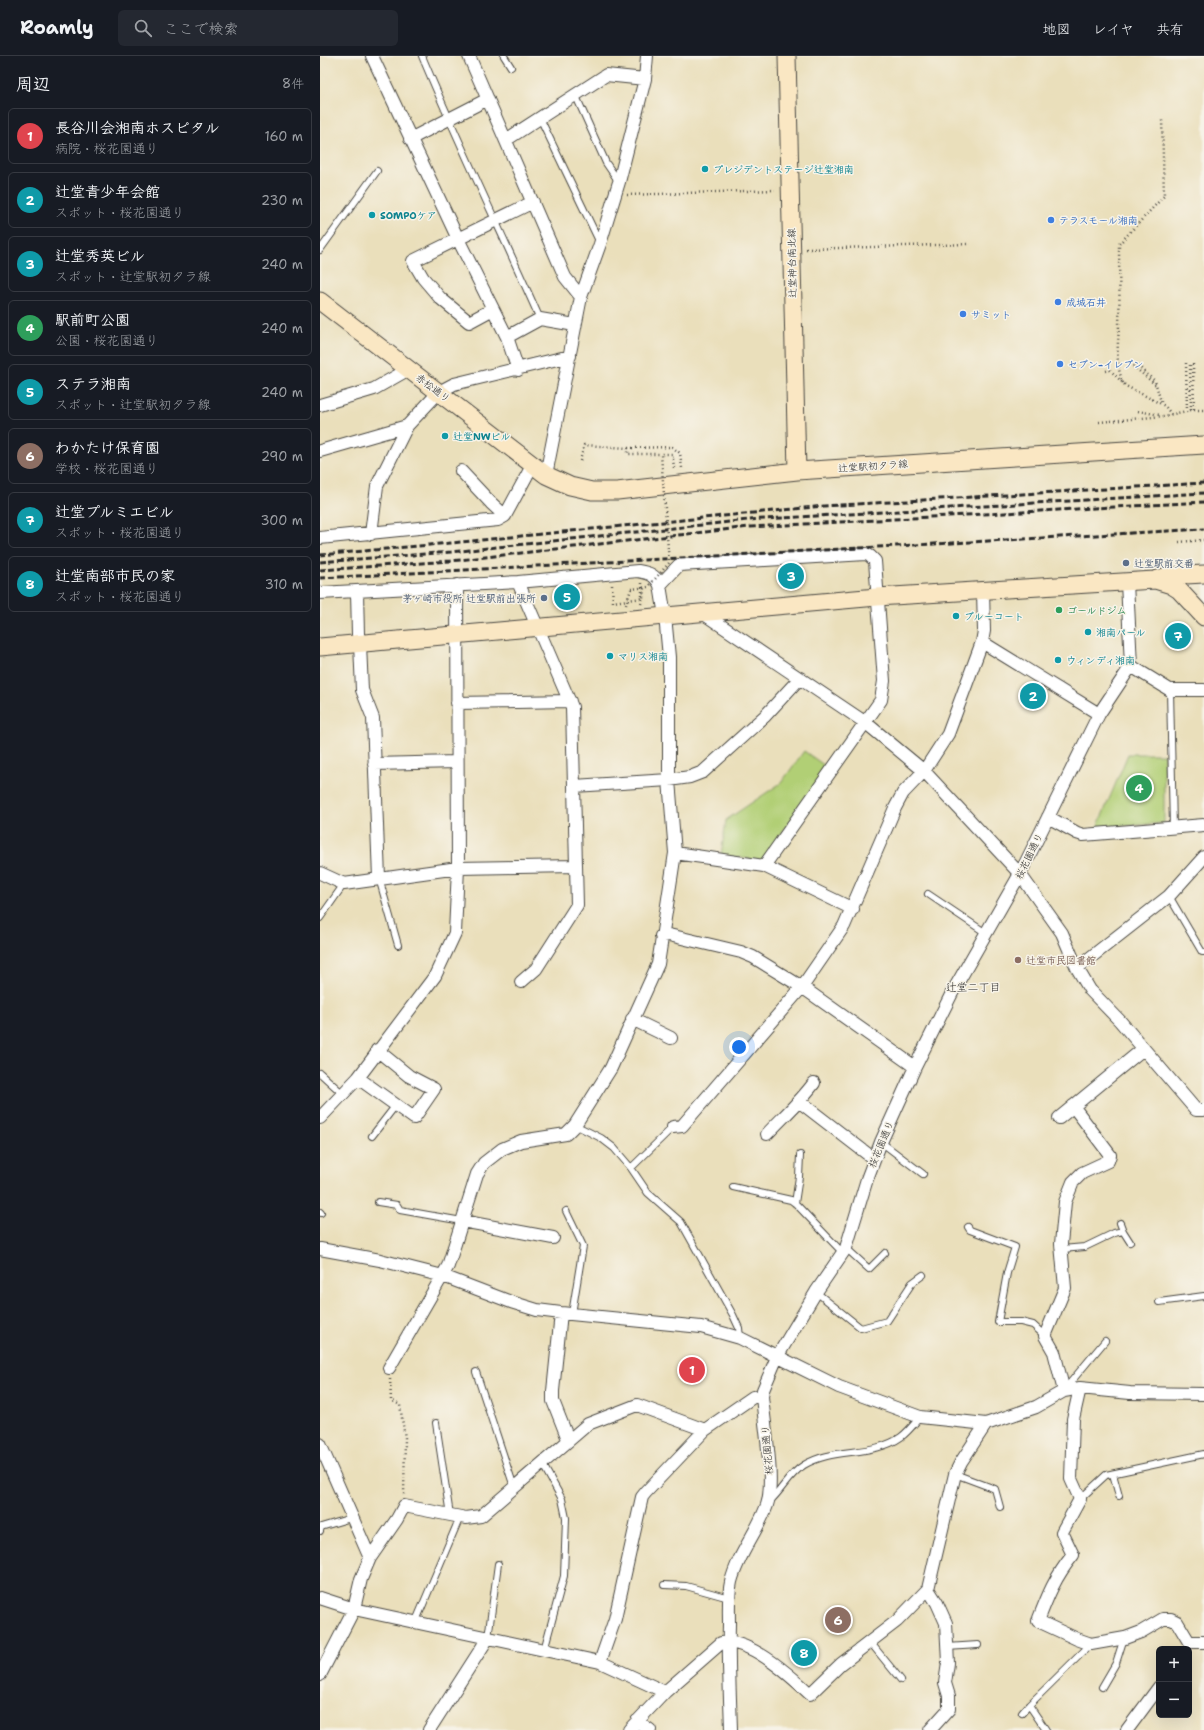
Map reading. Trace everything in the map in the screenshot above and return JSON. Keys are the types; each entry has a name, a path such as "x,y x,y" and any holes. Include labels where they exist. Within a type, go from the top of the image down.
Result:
{"street":[{"path":"372,56 458,239 507,337 518,370"},
{"path":"469,56 565,277 581,297"},
{"path":"546,475 581,297 600,244 619,182 645,78 647,56"},
{"name":"辻堂神台南北線","path":"787,56 797,471"},
{"path":"506,140 606,75 645,78"},
{"path":"410,139 488,99"},
{"path":"493,309 469,322 440,298 423,278 413,262 533,202"},
{"name":"赤松通り","path":"320,301 546,475"},
{"path":"507,337 540,319 575,325"},
{"path":"371,534 377,486 407,426 439,392 454,384 518,370 570,356"},
{"path":"320,405 374,389 409,369"},
{"path":"320,451 407,426"},
{"name":"辻堂駅初タラ線","path":"546,475 570,486 592,491 610,491 797,471 1204,445"},
{"path":"320,538 498,520 505,516 532,464"},
{"path":"461,471 505,516"},
{"path":"660,585 679,565 866,554 874,561 884,692 881,700 866,723 764,866"},
{"path":"320,593 518,582 638,571 649,573 656,577 660,585 669,657 669,780 675,853 661,936 658,964 611,1068 574,1125 566,1134 521,1141 502,1149 484,1164 477,1174 448,1266 389,1368"},
{"path":"320,647 876,597 1127,582 1155,580 1167,576 1199,574 1201,612"},
{"path":"1155,580 1171,585 1179,590 1201,612"},
{"path":"518,582 572,707 577,905 536,969 521,982"},
{"path":"1127,582 1132,666 1170,690 1204,690"},
{"path":"320,1118 358,1078 377,1050 434,976 455,933 458,868 456,585"},
{"path":"674,1127 682,1126 802,987 844,926 853,909 895,808 903,793 924,771 948,734 982,642 984,631 983,590"},
{"path":"357,592 362,690 372,718 379,878"},
{"path":"701,612 866,723 924,771 1020,874 1062,933 1077,968 1090,990 1120,1021 1196,1110 1204,1110"},
{"path":"982,642 1099,714"},
{"name":"桜花園通り","path":"731,1730 728,1641 729,1598 734,1574 745,1548 759,1524 767,1503 770,1474 762,1396 763,1390 777,1357 816,1292 845,1251 874,1159 915,1067 954,991 1020,874 1099,714 1132,666"},
{"path":"574,786 669,780 690,777 703,772 765,716 800,678"},
{"path":"457,704 570,701"},
{"path":"374,764 457,762"},
{"path":"1048,816 1083,835 1204,825"},
{"path":"675,853 764,866 853,909"},
{"path":"1077,968 1169,896 1204,857"},
{"path":"320,873 344,884 458,868 576,866"},
{"path":"661,936 670,935 741,952 753,957 802,987 915,1067"},
{"path":"632,1019 671,1038"},
{"path":"1058,1118 1143,1049"},
{"path":"358,1078 414,1118 434,1089 409,1076 377,1050"},
{"path":"767,1134 791,1108 800,1102 814,1084"},
{"path":"800,1102 874,1159"},
{"path":"1064,1391 1054,1352 1045,1336 1065,1288 1062,1249 1065,1202 1073,1182 1082,1173 1108,1161 1110,1155 1073,1106"},
{"path":"462,1221 553,1238"},
{"path":"320,1249 380,1260 443,1276 511,1302 537,1310 701,1327 740,1338 839,1387 920,1417 986,1424 1036,1407 1064,1391 1080,1388 1130,1393 1204,1394"},
{"path":"566,1314 553,1391 553,1401 568,1440"},
{"path":"1080,1388 1073,1419 1071,1479 1080,1499 1062,1532 1073,1555 1059,1572 1038,1621 1076,1639 1091,1644 1125,1638 1141,1632 1163,1619 1171,1619 1177,1622 1189,1645 1204,1642"},
{"path":"600,1662 615,1619 642,1497 705,1430 753,1397 762,1396"},
{"path":"320,1676 354,1609 361,1579 370,1558 397,1519 404,1506 466,1518 481,1516 588,1424 637,1405 705,1430"},
{"path":"650,1730 633,1725 665,1692 721,1643 728,1641 759,1654 791,1676 810,1694 841,1664 897,1621 928,1589 954,1474 986,1424"},
{"path":"321,1452 370,1558"},
{"path":"928,1589 937,1603 946,1623 948,1663 945,1683 949,1696 949,1710 935,1728"},
{"path":"320,1598 354,1609 416,1621 600,1662 665,1692"},
{"path":"429,1730 488,1638"},
{"path":"1127,1730 1156,1691"}],"lane":[{"path":"422,56 449,120 540,319"},
{"path":"504,56 511,67"},
{"path":"575,94 606,163 619,182"},
{"path":"540,118 600,244"},
{"path":"320,250 377,171"},
{"path":"1170,690 1173,828"},
{"path":"379,878 398,945"},
{"path":"320,918 344,884"},
{"path":"928,894 986,933"},
{"path":"1169,896 1202,952 1204,952"},
{"path":"320,1073 343,1094"},
{"path":"372,1136 396,1105"},
{"path":"574,1125 601,1138 614,1148 631,1168 648,1193 681,1222 733,1315 740,1338"},
{"path":"631,1168 674,1127"},
{"path":"881,1142 923,1174"},
{"path":"795,1203 799,1177 800,1155"},
{"path":"733,1187 791,1200 845,1251 869,1269 885,1253"},
{"path":"378,1202 397,1205 400,1210 462,1221"},
{"path":"566,1211 583,1246 566,1314"},
{"path":"1120,1223 1130,1242"},
{"path":"968,1227 970,1230 1015,1247 1007,1273 998,1322 1033,1325 1045,1336"},
{"path":"1062,1249 1085,1247 1114,1233 1123,1231"},
{"path":"816,1292 861,1328 887,1321 912,1283 923,1274"},
{"path":"1159,1302 1204,1296"},
{"path":"1064,1391 1105,1341"},
{"path":"476,1372 514,1487"},
{"path":"767,1503 778,1494 787,1480 804,1465 820,1458 880,1447 902,1437 920,1417"},
{"path":"416,1621 455,1516 436,1423"},
{"path":"1080,1499 1106,1475 1204,1454"},
{"path":"542,1463 562,1499 566,1518 564,1576 544,1650"},
{"path":"954,1474 996,1489 1000,1507"},
{"path":"1113,1474 1119,1496"},
{"path":"320,1531 321,1527 351,1518"},
{"path":"488,1638 498,1564"},
{"path":"664,1585 686,1586 729,1598"},
{"path":"1102,1688 1116,1663 1125,1638"},
{"path":"870,1642 901,1680"},
{"path":"1022,1713 1091,1644"},
{"path":"947,1647 978,1645"},
{"path":"1029,1705 1046,1730"}],"path":[{"path":"1123,383 1118,370 1117,354 1119,325 1119,244 1164,196 1162,118"},
{"path":"624,195 775,190"},
{"path":"806,248 970,244"},
{"path":"1186,363 1191,411"},
{"path":"1134,364 1157,386 1162,405"},
{"path":"1191,411 1192,365"},
{"path":"1106,371 1110,370 1123,383 1162,405 1171,414"},
{"path":"1099,422 1164,416 1204,410"},
{"path":"1138,412 1164,416"},
{"path":"580,461 584,445 628,448 672,447 680,453 682,468"},
{"path":"628,448 628,454 672,454 674,468"},
{"path":"624,610 632,589 648,587 669,563 661,454"},
{"path":"1179,542 1204,540"},
{"path":"634,583 642,582 642,600 639,608"},
{"path":"619,584 612,585 613,602 643,598 644,588"},
{"path":"389,1368 391,1400 400,1405 405,1438 404,1506"}],"green space":[{"path":"804,751 828,768 762,861 721,855 726,820 781,783"},
{"path":"1128,754 1164,754 1164,823 1097,828"}],"railway":[{"path":"320,555 824,506 1204,483"},
{"path":"320,562 451,552 748,520 1204,493"},
{"path":"320,570 451,561 749,527 1204,502"},
{"path":"320,578 1204,529"}],"place":[{"name":"プレジデントステージ辻堂湘南","path":"705,169"},
{"name":"SOMPOケア","path":"372,215"},
{"name":"テラスモール湘南","path":"1051,220"},
{"name":"成城石井","path":"1058,302"},
{"name":"サミット","path":"963,314"},
{"name":"セブン-イレブン","path":"1060,364"},
{"name":"辻堂NWビル","path":"445,436"},
{"name":"辻堂駅前交番","path":"1126,563"},
{"name":"辻堂秀英ビル","path":"791,576"},
{"name":"ステラ湘南","path":"567,597"},
{"name":"茅ヶ崎市役所 辻堂駅前出張所","path":"544,598"},
{"name":"ゴールドジム","path":"1059,610"},
{"name":"ブルーコート","path":"956,616"},
{"name":"湘南パール","path":"1088,632"},
{"name":"辻堂プルミエビル","path":"1178,636"},
{"name":"マリス湘南","path":"610,656"},
{"name":"ウィンディ湘南","path":"1058,660"},
{"name":"辻堂青少年会館","path":"1033,696"},
{"name":"駅前町公園","path":"1139,788"},
{"name":"辻堂市民図書館","path":"1018,960"},
{"name":"長谷川会湘南ホスピタル","path":"692,1370"},
{"name":"わかたけ保育園","path":"838,1620"},
{"name":"辻堂南部市民の家","path":"804,1653"}],"district":[{"name":"辻堂二丁目","path":"973,987"}]}
